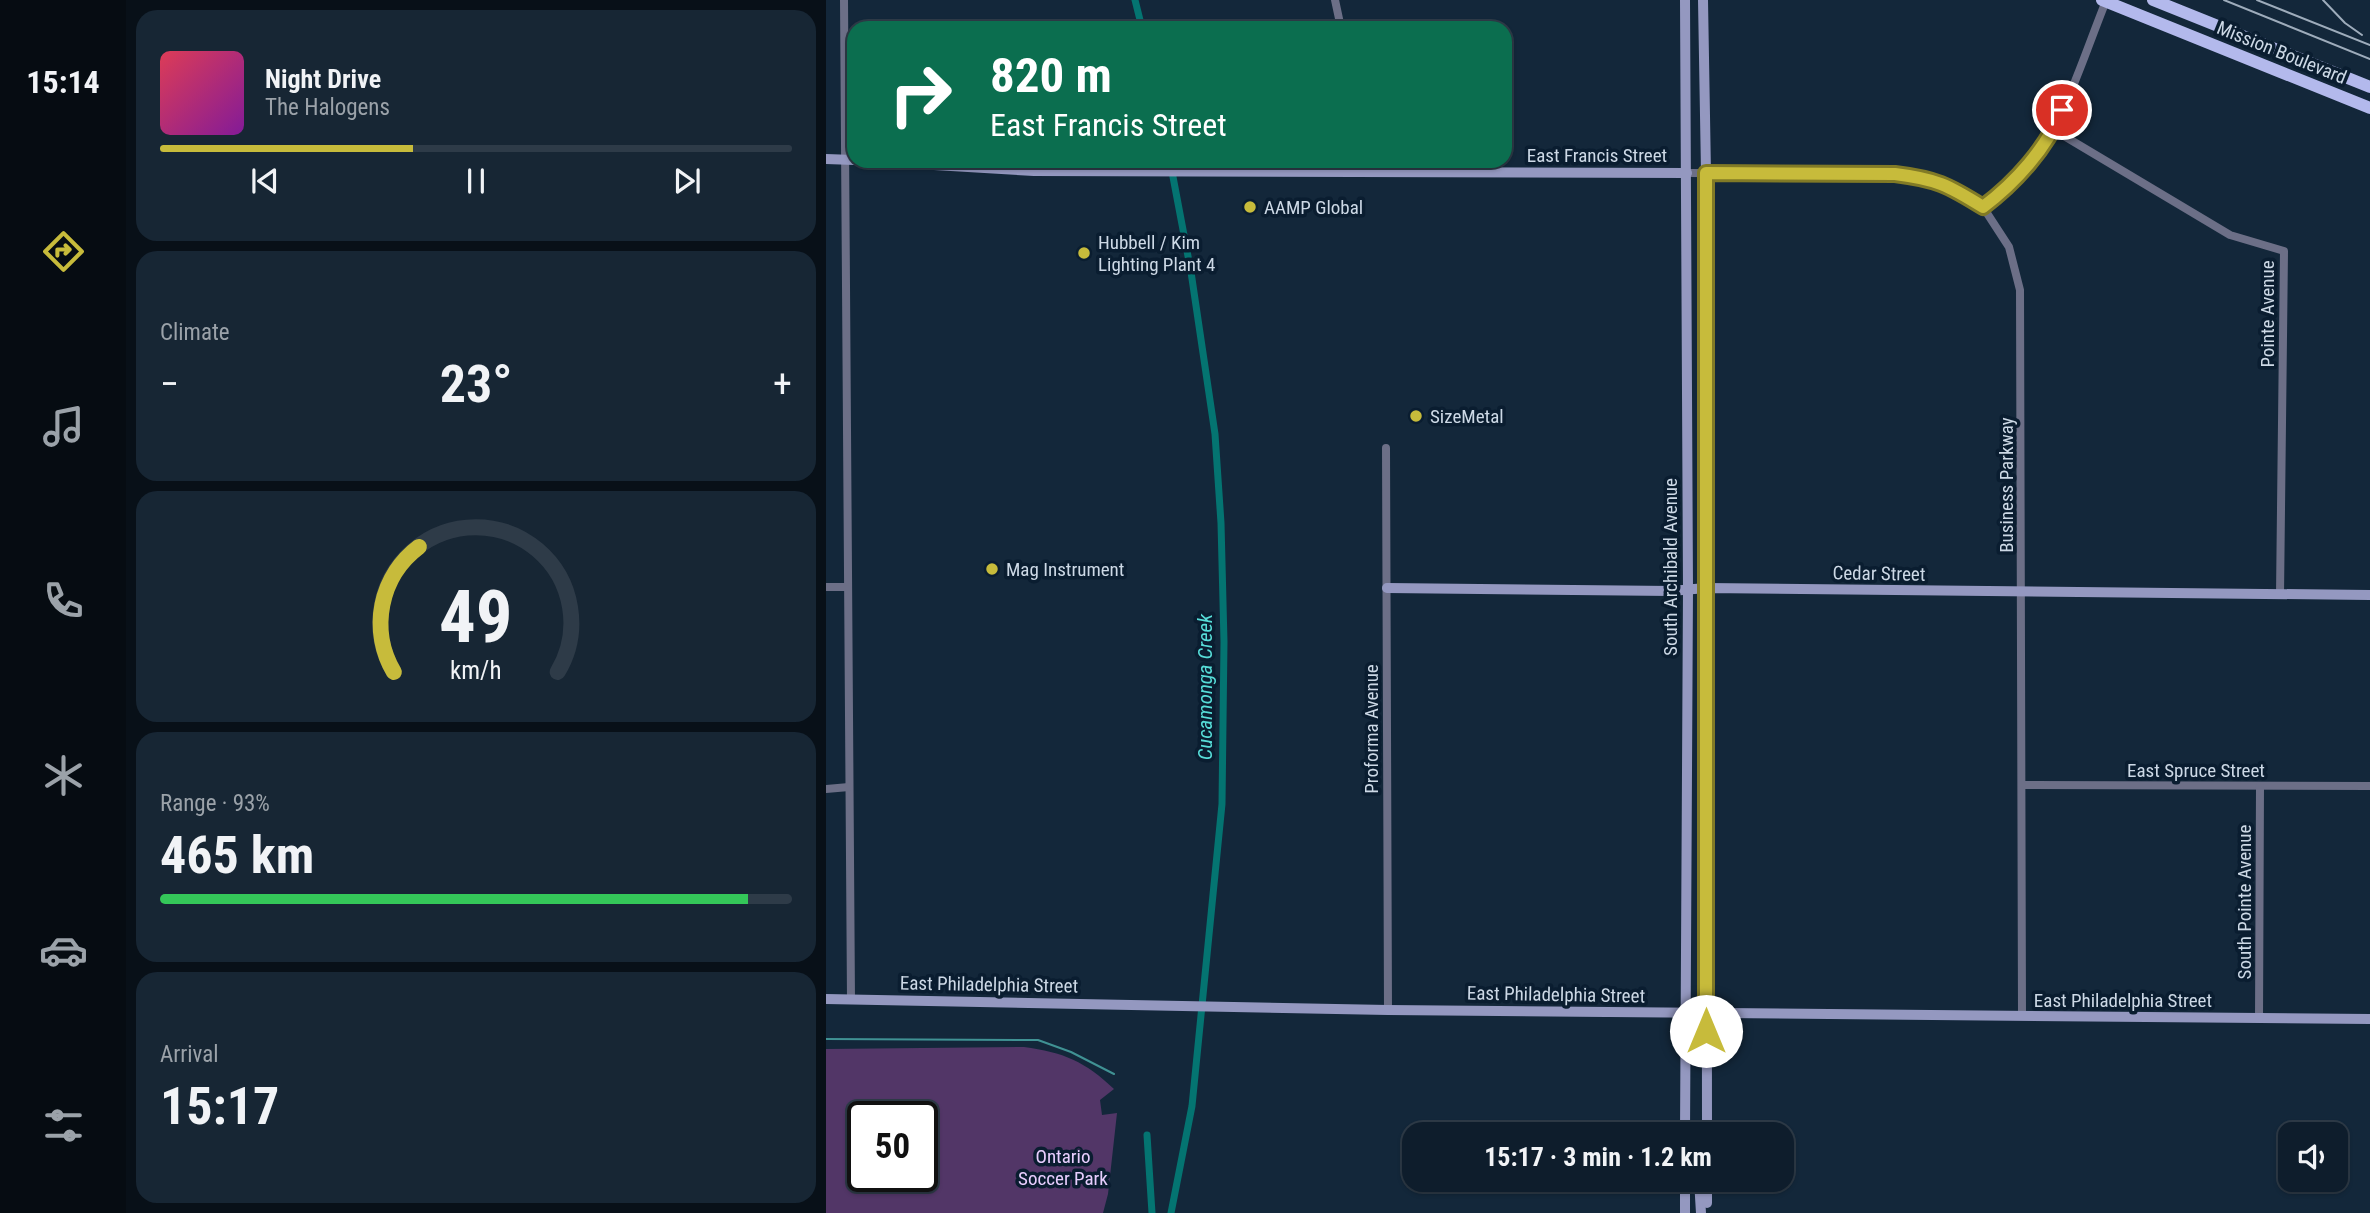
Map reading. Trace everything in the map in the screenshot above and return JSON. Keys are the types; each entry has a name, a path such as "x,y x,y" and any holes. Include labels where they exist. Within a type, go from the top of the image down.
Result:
{"main road":[{"name":"Mission Boulevard","path":"2153,0 2370,87"},
{"name":"Mission Boulevard","path":"2104,1 2370,108"}],"street":[{"path":"844,0 847,96"},
{"path":"1335,0 1340,21"},
{"name":"South Archibald Avenue","path":"1685,0 1688,589 1684,1013 1686,1122"},
{"name":"South Archibald Avenue","path":"1703,0 1706,173 1707,1122"},
{"path":"1983,207 2026,166 2054,130 2104,1"},
{"name":"Pointe Avenue","path":"2054,130 2230,234 2284,251 2280,595"},
{"path":"826,159 847,160"},
{"path":"849,168 851,1000"},
{"name":"East Francis Street","path":"1081,168 1193,171 1293,168"},
{"name":"East Francis Street","path":"1453,168 1895,174 1926,178 1950,186 1983,207"},
{"name":"Business Parkway","path":"1983,207 2009,247 2020,290 2022,1016"},
{"name":"Proforma Avenue","path":"1386,448 1388,1010"},
{"path":"826,587 848,587"},
{"name":"Cedar Street","path":"1387,588 1671,591 1706,588 2370,595"},
{"name":"East Spruce Street","path":"2022,785 2370,786"},
{"name":"South Pointe Avenue","path":"2259,1018 2260,786"},
{"path":"826,789 849,787"},
{"name":"East Philadelphia Street","path":"826,999 1388,1010 2370,1019"},
{"path":"1685,1192 1685,1213"},
{"path":"1700,1192 1701,1213"},
{"path":"1707,1192 1707,1213"}],"green space":[{"name":"Ontario Soccer Park","path":"1024,1047 1062,1055 1084,1065 1114,1089 1100,1100 1102,1115 1117,1113 1108,1194 1103,1213 826,1213 826,1049"}],"waterway":[{"name":"Cucamonga Creek","path":"1135,0 1140,21"},
{"name":"Cucamonga Creek","path":"1171,168 1191,272 1215,434 1221,523 1224,642 1222,804 1192,1106 1171,1213"},
{"path":"826,1039 1038,1040 1071,1052 1114,1074"},
{"name":"Cucamonga Creek","path":"1147,1135 1152,1213"}],"railway":[{"path":"2224,0 2370,59"},
{"path":"2257,0 2370,45"},
{"path":"2323,0 2345,23 2362,35"}],"place":[{"name":"AAMP Global","path":"1250,207"},
{"name":"Hubbell / Kim Lighting Plant 4","path":"1084,253"},
{"name":"SizeMetal","path":"1416,416"},
{"name":"Mag Instrument","path":"992,569"}],"route":[{"path":"1706,1031 1706,173 1895,174 1926,178 1950,186 1983,207 2026,166 2054,130 2062,110"}]}
